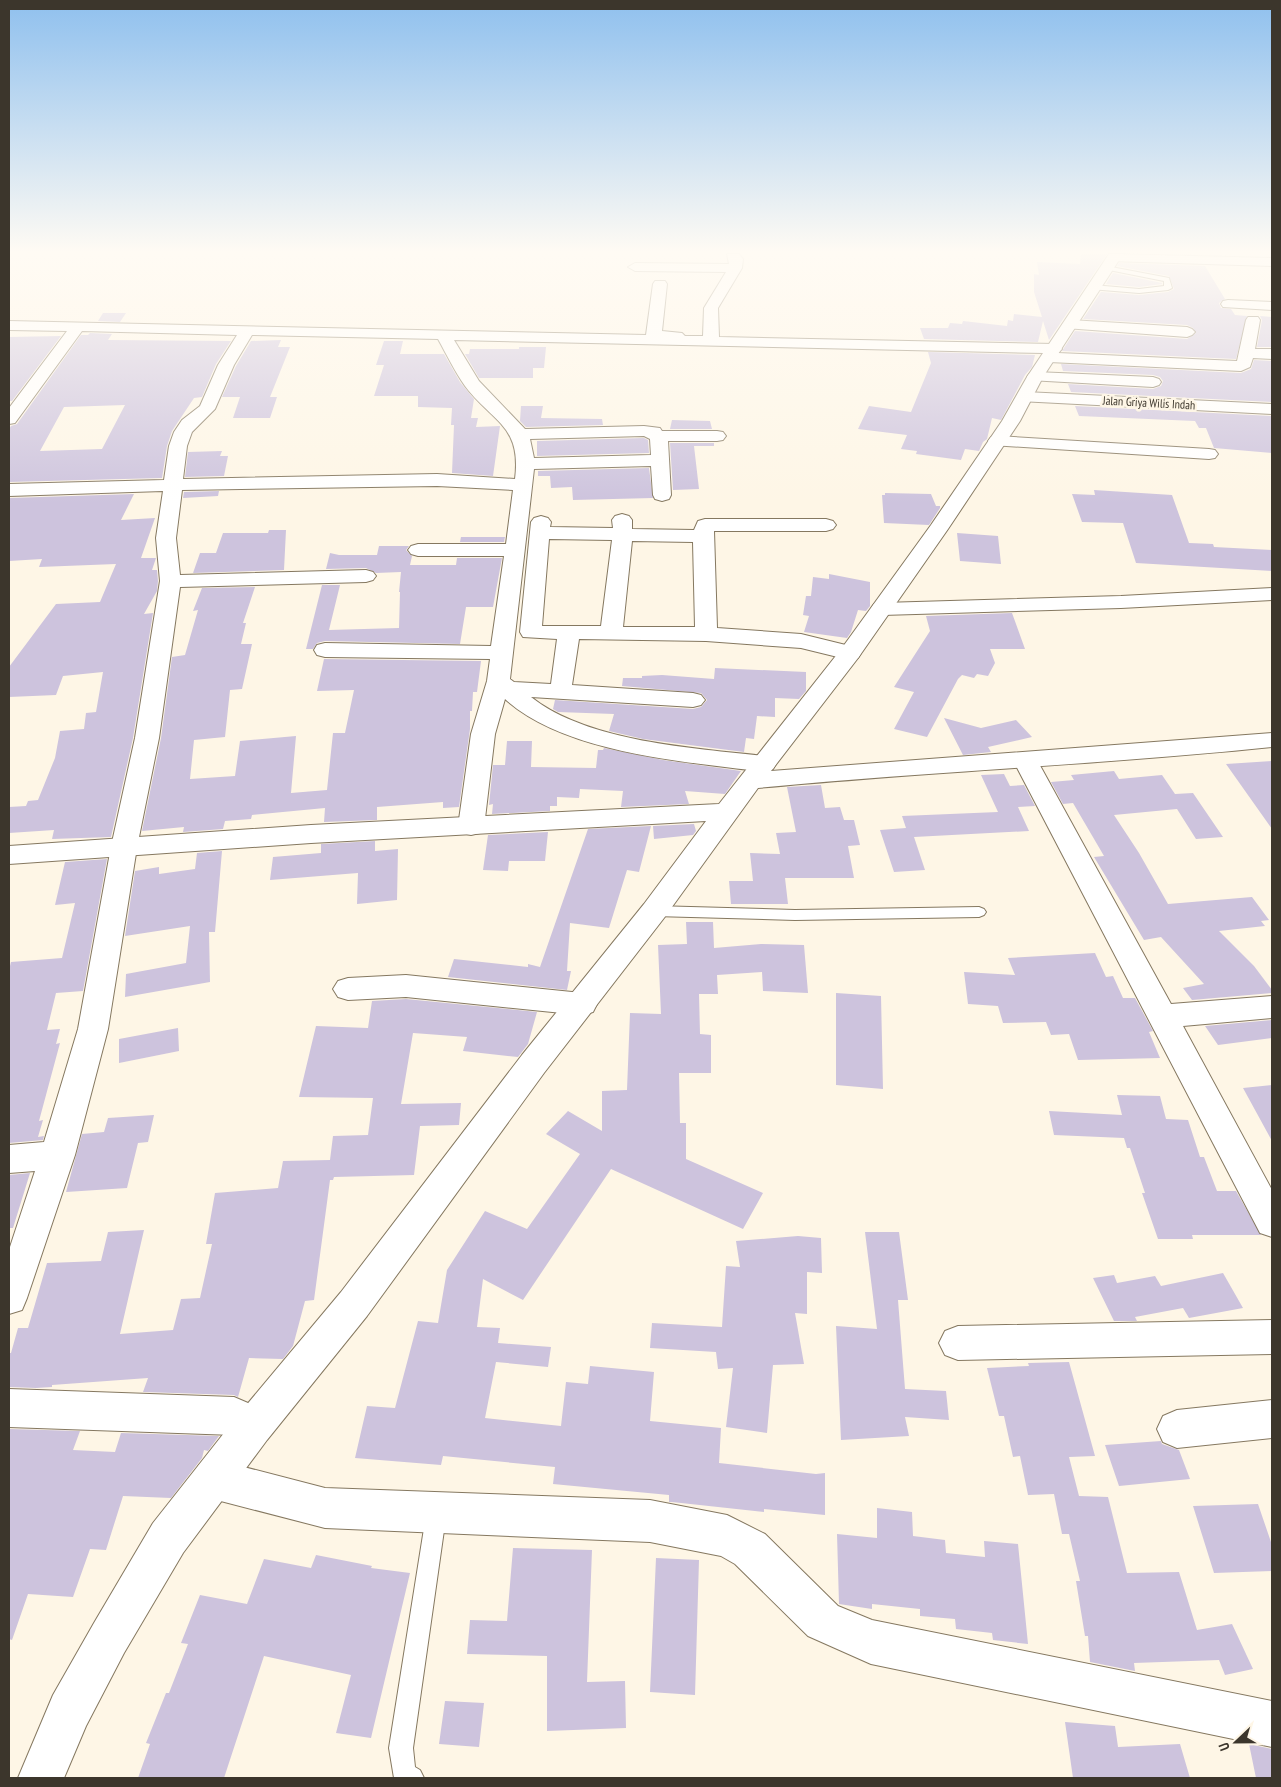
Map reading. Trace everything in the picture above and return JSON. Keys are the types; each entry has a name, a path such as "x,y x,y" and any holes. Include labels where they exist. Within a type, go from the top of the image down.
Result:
{"street":[{"path":"9,419 70,337"},
{"path":"9,1298 58,1155 93,1029 124,847 147,738 170,581 166,538 178,446 188,424 207,409 226,366 243,337"},
{"path":"445,337 472,384 520,434 526,464 501,653 503,685 483,734 472,827"},
{"path":"568,337 711,339"},
{"path":"688,337 1237,366 1244,364 1252,337"},
{"path":"41,1778 69,1711 109,1638 168,1538 354,1304 532,1064 582,1004 654,911 726,812 850,654 998,441 1063,337"},
{"path":"1052,356 1157,337"},
{"path":"1246,353 1272,354"},
{"path":"1052,356 1153,382"},
{"name":"Jalan Griya Wilis Indah","path":"1052,356 1272,409"},
{"path":"520,434 654,432 658,436 662,495"},
{"path":"658,436 717,436"},
{"path":"998,441 1209,454"},
{"path":"526,464 661,460"},
{"path":"9,490 270,482 437,480 522,485"},
{"path":"706,634 704,525 826,525"},
{"path":"703,536 622,527 540,528 532,632 706,634 801,641 850,654"},
{"path":"611,632 622,527"},
{"path":"418,550 514,550"},
{"path":"170,581 366,576"},
{"path":"882,609 1121,602 1272,594"},
{"path":"562,682 570,632"},
{"path":"325,650 501,653"},
{"path":"503,685 693,700"},
{"path":"503,685 535,711 580,731 758,773 800,776 1271,743"},
{"path":"1025,760 1272,1222"},
{"path":"9,854 312,834 472,827 726,812"},
{"path":"348,989 406,986 582,1004"},
{"path":"1163,1016 1272,1007"},
{"path":"9,1159 58,1155"},
{"path":"958,1343 1272,1337"},
{"path":"9,1408 234,1416"},
{"path":"1177,1429 1272,1419"},
{"path":"213,1479 325,1508 650,1522 727,1536 750,1549 823,1621 871,1642 1272,1724"}],"lane":[{"path":"654,911 795,915 979,912"},
{"path":"412,1778 404,1774 400,1748 436,1513"}],"building":[{"path":"9,337 60,337 12,401 9,401"},
{"path":"79,337 110,337 108,340 231,341 216,364 202,397 194,398 172,431 167,446 162,478 9,482 9,429 17,424","holes":["125,405 102,449 40,451 64,407"]},
{"path":"923,337 1039,337 1038,342 924,339"},
{"path":"1071,337 1187,339 1189,337 1242,337 1236,359 1062,351"},
{"path":"1259,337 1272,337 1272,347 1257,347"},
{"path":"281,340 278,347 290,347 270,397 277,397 270,418 233,418 240,397 222,397 236,366 251,341"},
{"path":"384,341 403,341 400,354 444,354 460,382 474,399 471,418 478,418 476,427 500,426 493,476 452,473 454,425 451,425 452,408 418,407 418,396 374,396 384,365 376,365"},
{"path":"519,347 546,347 544,368 533,368 533,378 479,378 465,354 469,354 470,349 519,349"},
{"path":"928,352 1035,355 1032,367 1025,375 1001,420 992,418 987,439 983,442 979,451 965,449 961,460 916,454 917,451 901,449 907,435 858,429 869,406 911,412 931,363"},
{"path":"1254,360 1272,361 1272,402 1071,392 1068,384 1153,389 1161,386 1163,381 1160,377 1153,375 1063,371 1061,364 1241,373 1251,369"},
{"path":"521,406 543,406 541,418 602,419 603,425 526,427 520,421"},
{"path":"1075,406 1272,416 1272,453 1214,448 1206,428 1199,428 1195,421 1079,416"},
{"path":"672,420 710,421 712,429 670,429"},
{"path":"644,438 648,440 649,453 537,456 537,441"},
{"path":"670,443 714,443 714,446 694,446 699,489 673,490"},
{"path":"222,451 220,456 228,456 224,476 185,477 188,452"},
{"path":"649,468 653,498 573,500 572,487 551,488 550,476 538,476 538,471"},
{"path":"1094,490 1172,495 1189,543 1213,544 1214,547 1272,550 1272,571 1136,563 1123,523 1082,522 1072,494 1095,495"},
{"path":"219,491 218,496 183,498 184,492"},
{"path":"885,493 931,494 936,506 940,506 940,508 929,525 884,523 882,495 885,495"},
{"path":"134,494 121,520 155,518 141,558 156,558 152,570 157,570 158,581 157,591 144,614 153,613 133,738 111,837 52,839 54,830 9,833 9,807 26,806 28,801 38,800 55,758 60,731 84,729 86,713 96,712 103,672 63,676 56,695 9,697 9,667 56,604 100,602 116,564 39,567 42,559 9,561 9,498"},
{"path":"269,530 286,530 284,570 193,573 200,553 216,553 223,533 268,533"},
{"path":"957,533 998,536 1001,564 960,561"},
{"path":"461,537 505,537 504,542 460,542"},
{"path":"379,546 409,546 406,550 412,556 410,565 456,565 457,558 502,558 493,607 466,607 460,644 325,641 317,643 313,649 306,649 322,585 340,585 329,630 399,628 401,572 376,573 366,568 326,569 330,553 339,555 377,555"},
{"path":"829,574 870,582 870,606 866,611 858,610 851,632 847,638 804,632 809,616 803,615 806,596 811,596 813,577 829,579"},
{"path":"255,587 243,623 246,623 241,644 252,644 242,689 230,690 225,737 194,740 190,779 235,776 240,741 296,736 291,793 327,790 333,733 345,733 354,690 317,691 324,659 481,661 477,692 473,692 472,711 470,711 470,729 459,807 443,808 443,802 377,807 377,820 324,822 325,808 252,815 251,819 225,821 223,829 183,832 184,827 142,831 161,738 172,657 185,655 198,610 193,611 202,588"},
{"path":"1012,613 1025,649 990,649 995,663 988,676 977,674 974,678 962,675 958,679 927,737 894,729 914,692 894,687 930,631 926,616"},
{"path":"715,668 806,672 806,691 799,699 775,698 775,717 757,716 754,739 746,738 744,752 643,739 609,731 614,714 558,712 553,709 555,700 693,709 701,707 707,700 701,693 622,686 623,678 662,675 714,679"},
{"path":"944,718 981,728 1016,720 1032,737 988,747 991,752 963,755"},
{"path":"507,741 532,741 531,767 596,768 598,750 603,750 604,748 663,760 741,771 725,794 685,791 689,804 621,807 623,791 580,789 579,798 557,797 557,806 550,806 550,811 492,814 493,804 489,805 493,765 505,765"},
{"path":"1272,761 1272,829 1226,764"},
{"path":"1114,771 1119,779 1162,775 1175,794 1193,793 1223,837 1196,839 1177,809 1114,815 1139,853 1168,904 1252,897 1269,920 1261,921 1265,926 1219,931 1254,966 1272,990 1272,993 1192,1000 1183,988 1204,984 1161,937 1144,940 1094,857 1104,856 1073,803 1063,804 1051,782 1074,780 1071,775"},
{"path":"1004,774 1010,786 1024,785 1035,806 1018,807 1029,831 914,837 925,870 894,872 880,830 906,828 902,816 998,812 981,775"},
{"path":"821,785 825,808 840,807 844,820 854,820 860,845 848,846 854,878 785,878 788,904 731,904 729,881 753,881 750,853 780,854 776,833 796,832 787,787"},
{"path":"694,824 696,831 693,835 654,839 653,826"},
{"path":"651,826 639,872 627,870 609,928 570,923 567,971 571,971 567,990 448,977 454,959 528,967 528,964 540,967 588,829"},
{"path":"548,832 545,861 509,861 508,871 483,870 488,835"},
{"path":"375,841 375,851 398,849 397,900 357,904 358,873 270,880 273,857 321,853 321,844"},
{"path":"222,851 215,932 209,932 210,982 125,997 126,974 186,963 190,926 125,936 135,871 159,867 159,874 195,869 197,853"},
{"path":"107,859 83,991 56,993 47,1030 60,1029 56,1044 60,1043 39,1121 43,1120 38,1137 44,1136 43,1140 9,1143 9,970 11,962 62,958 75,903 55,905 65,862"},
{"path":"686,922 713,922 714,948 761,944 804,945 808,993 763,991 762,972 717,975 718,994 699,994 700,1034 711,1035 711,1073 679,1073 680,1123 686,1123 686,1159 763,1193 743,1229 611,1169 523,1300 483,1279 477,1327 500,1328 498,1343 551,1347 548,1367 496,1362 485,1418 561,1426 566,1382 588,1384 590,1366 654,1372 650,1421 721,1428 719,1463 816,1474 825,1473 825,1515 764,1509 764,1512 669,1502 669,1495 553,1484 555,1467 443,1456 441,1465 355,1458 367,1406 395,1408 418,1321 438,1323 447,1270 485,1211 527,1229 580,1154 546,1134 568,1111 602,1131 602,1091 627,1090 630,1013 661,1014 658,945 687,944"},
{"path":"1095,953 1106,977 1113,976 1123,998 1135,998 1153,1031 1149,1032 1160,1058 1078,1060 1069,1034 1051,1035 1046,1022 1003,1023 998,1006 968,1004 964,972 1015,975 1008,958"},
{"path":"836,993 881,996 883,1089 836,1085"},
{"path":"406,999 537,1012 528,1044 518,1057 463,1051 467,1037 413,1033 401,1104 461,1103 459,1125 420,1126 414,1175 334,1177 333,1180 330,1180 314,1300 305,1301 293,1346 283,1359 249,1358 238,1397 234,1395 143,1392 148,1378 52,1385 52,1387 9,1387 9,1353 11,1353 18,1328 28,1328 47,1263 101,1261 108,1232 144,1230 120,1334 173,1330 181,1299 200,1298 212,1244 206,1244 215,1193 278,1188 283,1161 330,1160 333,1136 368,1135 373,1098 299,1097 316,1026 368,1028 372,1001"},
{"path":"1272,1020 1272,1038 1218,1045 1205,1026"},
{"path":"178,1028 179,1051 119,1063 119,1039"},
{"path":"1272,1085 1272,1141 1243,1088"},
{"path":"1117,1095 1160,1096 1166,1119 1188,1120 1200,1157 1204,1157 1217,1191 1236,1191 1261,1235 1192,1235 1193,1239 1158,1239 1142,1193 1145,1193 1130,1148 1127,1148 1124,1138 1054,1135 1049,1111 1122,1115"},
{"path":"154,1115 148,1142 138,1143 127,1188 66,1192 82,1134 104,1132 108,1118"},
{"path":"30,1173 13,1228 9,1228 9,1175"},
{"path":"865,1232 899,1232 908,1300 898,1300 905,1389 946,1391 949,1420 905,1417 909,1436 841,1440 836,1326 877,1329"},
{"path":"798,1236 821,1238 822,1273 807,1272 807,1314 795,1313 804,1364 773,1365 767,1433 726,1427 733,1368 718,1369 716,1352 650,1348 652,1323 722,1327 726,1266 740,1267 736,1241"},
{"path":"1223,1273 1243,1308 1189,1318 1183,1308 1135,1317 1137,1321 1114,1321 1093,1278 1114,1275 1117,1283 1155,1276 1161,1286"},
{"path":"1069,1362 1095,1456 1069,1457 1079,1496 1108,1497 1127,1573 1179,1572 1197,1630 1232,1624 1253,1669 1225,1675 1219,1660 1134,1663 1135,1671 1090,1662 1088,1636 1085,1636 1076,1581 1080,1581 1069,1534 1062,1534 1054,1494 1028,1495 1020,1456 1013,1457 1004,1416 999,1416 987,1368 1029,1366 1028,1363"},
{"path":"9,1429 80,1431 73,1450 115,1452 121,1433 219,1436 208,1451 204,1450 202,1458 171,1498 123,1496 106,1550 90,1549 73,1597 28,1594 12,1640 9,1639"},
{"path":"1161,1441 1162,1444 1179,1450 1190,1479 1119,1486 1105,1445"},
{"path":"1258,1504 1272,1545 1272,1571 1214,1573 1193,1506"},
{"path":"877,1508 912,1512 913,1536 945,1540 946,1553 985,1557 984,1541 1018,1544 1028,1644 993,1640 992,1633 956,1629 955,1619 920,1616 920,1609 872,1604 872,1609 839,1604 837,1534 877,1538"},
{"path":"513,1548 592,1550 587,1682 625,1681 626,1728 547,1731 547,1656 467,1654 470,1620 507,1621"},
{"path":"316,1555 372,1566 371,1568 410,1573 371,1738 336,1733 351,1675 264,1656 224,1778 138,1778 150,1744 146,1743 166,1693 169,1693 188,1644 181,1643 200,1595 247,1604 264,1559 311,1568"},
{"path":"656,1558 699,1560 695,1695 650,1692"},
{"path":"445,1701 484,1703 479,1747 439,1744"},
{"path":"1065,1722 1115,1726 1118,1747 1180,1744 1190,1778 1073,1778"},
{"path":"1249,1744 1272,1749 1272,1778 1256,1778"}]}
